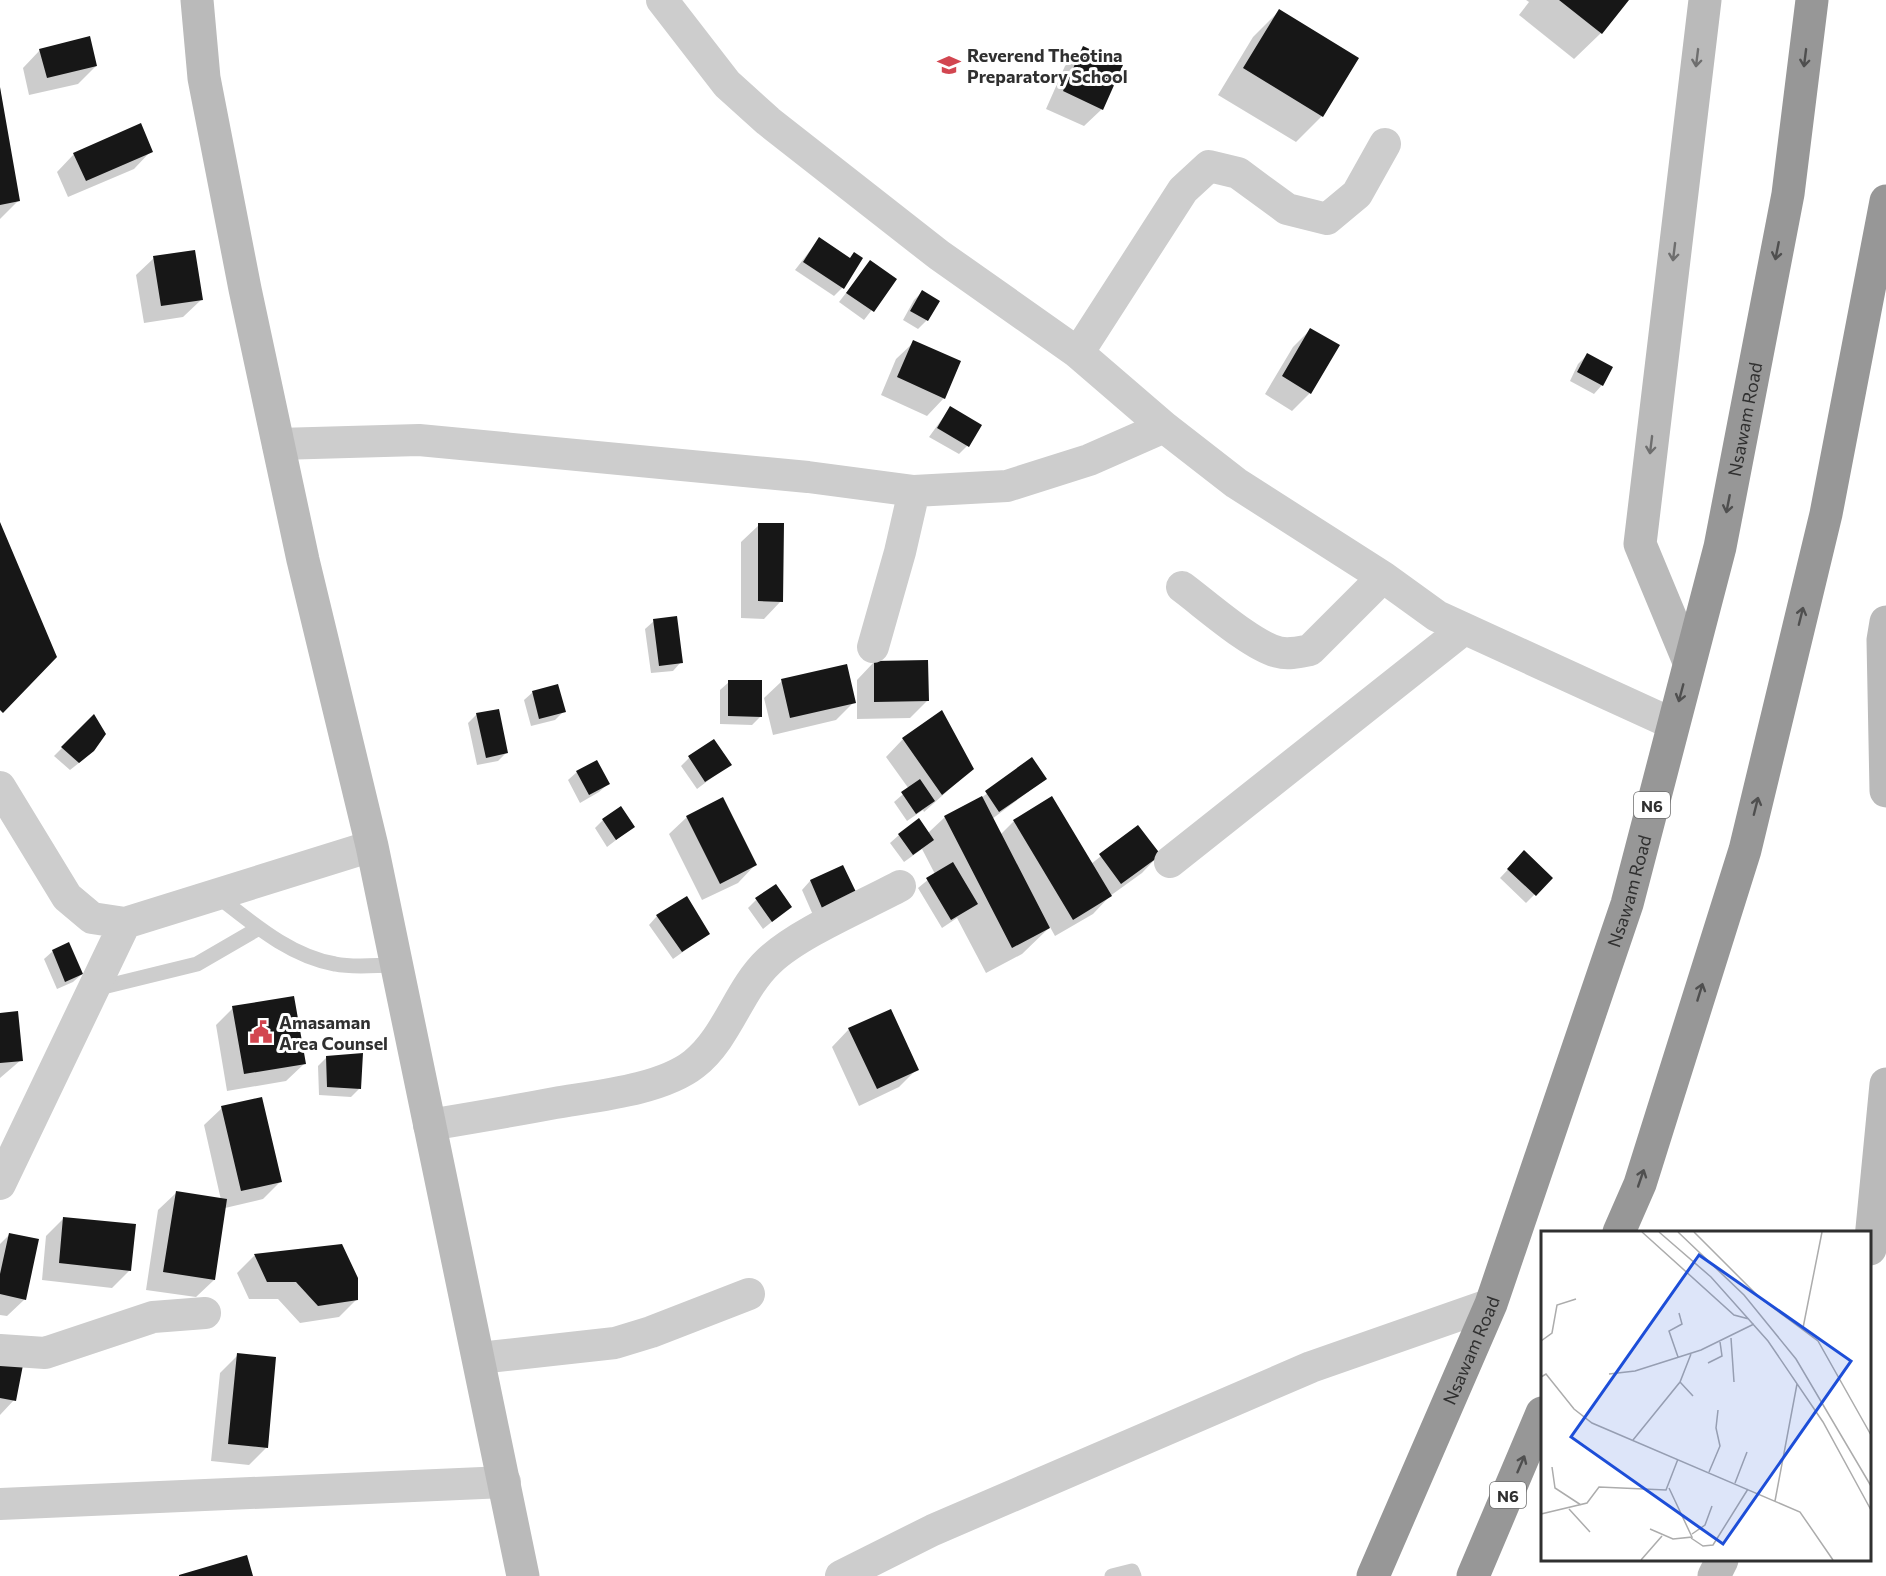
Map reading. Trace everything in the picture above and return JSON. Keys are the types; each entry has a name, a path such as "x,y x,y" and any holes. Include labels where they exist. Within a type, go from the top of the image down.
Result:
{"highway":[{"name":"Nsawam Road","path":"1373,1576 1491,1304 1627,904 1720,547 1788,194 1812,0"},
{"path":"1620,1231 1640,1184 1745,850 1826,514 1886,201"},
{"name":"N6","path":"1473,1576 1541,1415"}],"main road":[{"path":"197,0 204,78 278,444 372,846 523,1576"},
{"path":"1689,662 1640,544 1705,0"},
{"path":"1886,622 1882,640 1886,791"},
{"path":"1871,1231 1886,1083"},
{"path":"1714,1576 1722,1561"}],"street":[{"path":"662,0 727,84 768,121 939,255 1078,353 1164,427 1236,483 1383,577 1437,616 1673,724"},
{"path":"1078,353 1183,190 1209,166 1238,174 1287,209 1327,219 1357,194 1385,144"},
{"path":"278,444 419,440 808,477 914,491 1007,486 1089,460 1164,427"},
{"path":"873,647 900,552 914,491"},
{"path":"1182,587 1263,647 1280,653 1310,650 1383,577"},
{"path":"1170,862 1464,629"},
{"path":"0,788 67,897 92,918 125,923 372,846"},
{"path":"429,1125 603,1095 665,1080 694,1064 716,1039 737,1003 769,961 798,941 900,886"},
{"path":"0,1184 125,923"},
{"path":"479,1358 615,1343 749,1294"},
{"path":"842,1576 933,1530 1300,1371 1491,1304"},
{"path":"0,1350 45,1353 153,1317 205,1312"},
{"path":"0,1504 505,1482"}],"lane":[{"path":"216,895 276,941 335,964 395,965"},
{"path":"93,989 197,964 259,928"},
{"path":"1112,1576 1132,1571 1134,1576"}],"building":[{"path":"1559,0 1629,0 1602,34"},
{"path":"1279,9 1359,58 1323,117 1243,68"},
{"path":"90,36 97,66 47,78 39,49"},
{"path":"1083,46 1123,65 1103,110 1063,91"},
{"path":"0,87 20,201 0,205"},
{"path":"141,123 153,152 86,181 73,153"},
{"path":"819,237 850,258 854,252 863,258 844,289 803,262"},
{"path":"195,250 203,300 161,306 153,256"},
{"path":"870,260 897,279 874,312 846,293"},
{"path":"922,290 940,301 928,321 910,311"},
{"path":"1310,328 1340,345 1311,394 1282,376"},
{"path":"913,340 961,361 945,399 897,377"},
{"path":"1587,353 1613,367 1603,386 1577,372"},
{"path":"950,406 982,425 969,447 937,428"},
{"path":"0,522 57,657 3,713 0,710"},
{"path":"758,523 784,523 783,602 758,601"},
{"path":"677,616 683,663 659,666 653,619"},
{"path":"928,660 929,701 874,702 874,661"},
{"path":"847,664 856,703 790,718 781,679"},
{"path":"728,680 762,680 762,717 728,716"},
{"path":"558,684 566,712 539,719 532,691"},
{"path":"499,709 508,753 486,758 476,713"},
{"path":"942,710 974,769 942,795 902,738"},
{"path":"94,714 106,734 94,751 79,763 61,747"},
{"path":"714,739 732,765 705,782 688,756"},
{"path":"1032,757 1047,779 999,812 985,791"},
{"path":"597,760 610,784 589,795 576,771"},
{"path":"920,779 935,801 916,814 901,792"},
{"path":"982,796 1050,928 1012,948 944,816"},
{"path":"1052,796 1112,896 1073,920 1013,820"},
{"path":"723,797 757,865 720,884 686,816"},
{"path":"621,806 635,827 616,840 602,819"},
{"path":"919,818 934,840 913,855 898,834"},
{"path":"1138,825 1161,855 1121,884 1099,854"},
{"path":"1524,850 1553,878 1536,896 1507,869"},
{"path":"953,862 978,904 951,920 926,878"},
{"path":"843,865 856,892 822,908 810,880"},
{"path":"776,884 792,907 772,922 755,898"},
{"path":"687,896 710,934 682,952 656,915"},
{"path":"69,942 83,974 65,982 52,950"},
{"path":"294,996 306,1064 244,1074 232,1006"},
{"path":"891,1009 919,1070 877,1089 848,1028"},
{"path":"18,1011 23,1061 0,1063 0,1013"},
{"path":"363,1053 361,1089 327,1087 326,1056"},
{"path":"262,1097 282,1182 241,1191 221,1106"},
{"path":"176,1191 227,1199 215,1280 163,1272"},
{"path":"63,1217 136,1224 131,1271 59,1263"},
{"path":"9,1233 39,1239 26,1300 0,1294 0,1274"},
{"path":"342,1244 358,1278 358,1300 318,1306 296,1282 267,1282 254,1254"},
{"path":"237,1353 276,1357 268,1448 228,1444"},
{"path":"0,1360 23,1365 16,1401 0,1398"},
{"path":"247,1555 253,1576 179,1576 179,1575"}],"place":[{"name":"Reverend Theotina Preparatory School","path":"949,65"},
{"name":"Amasaman Area Counsel","path":"261,1032"}]}
